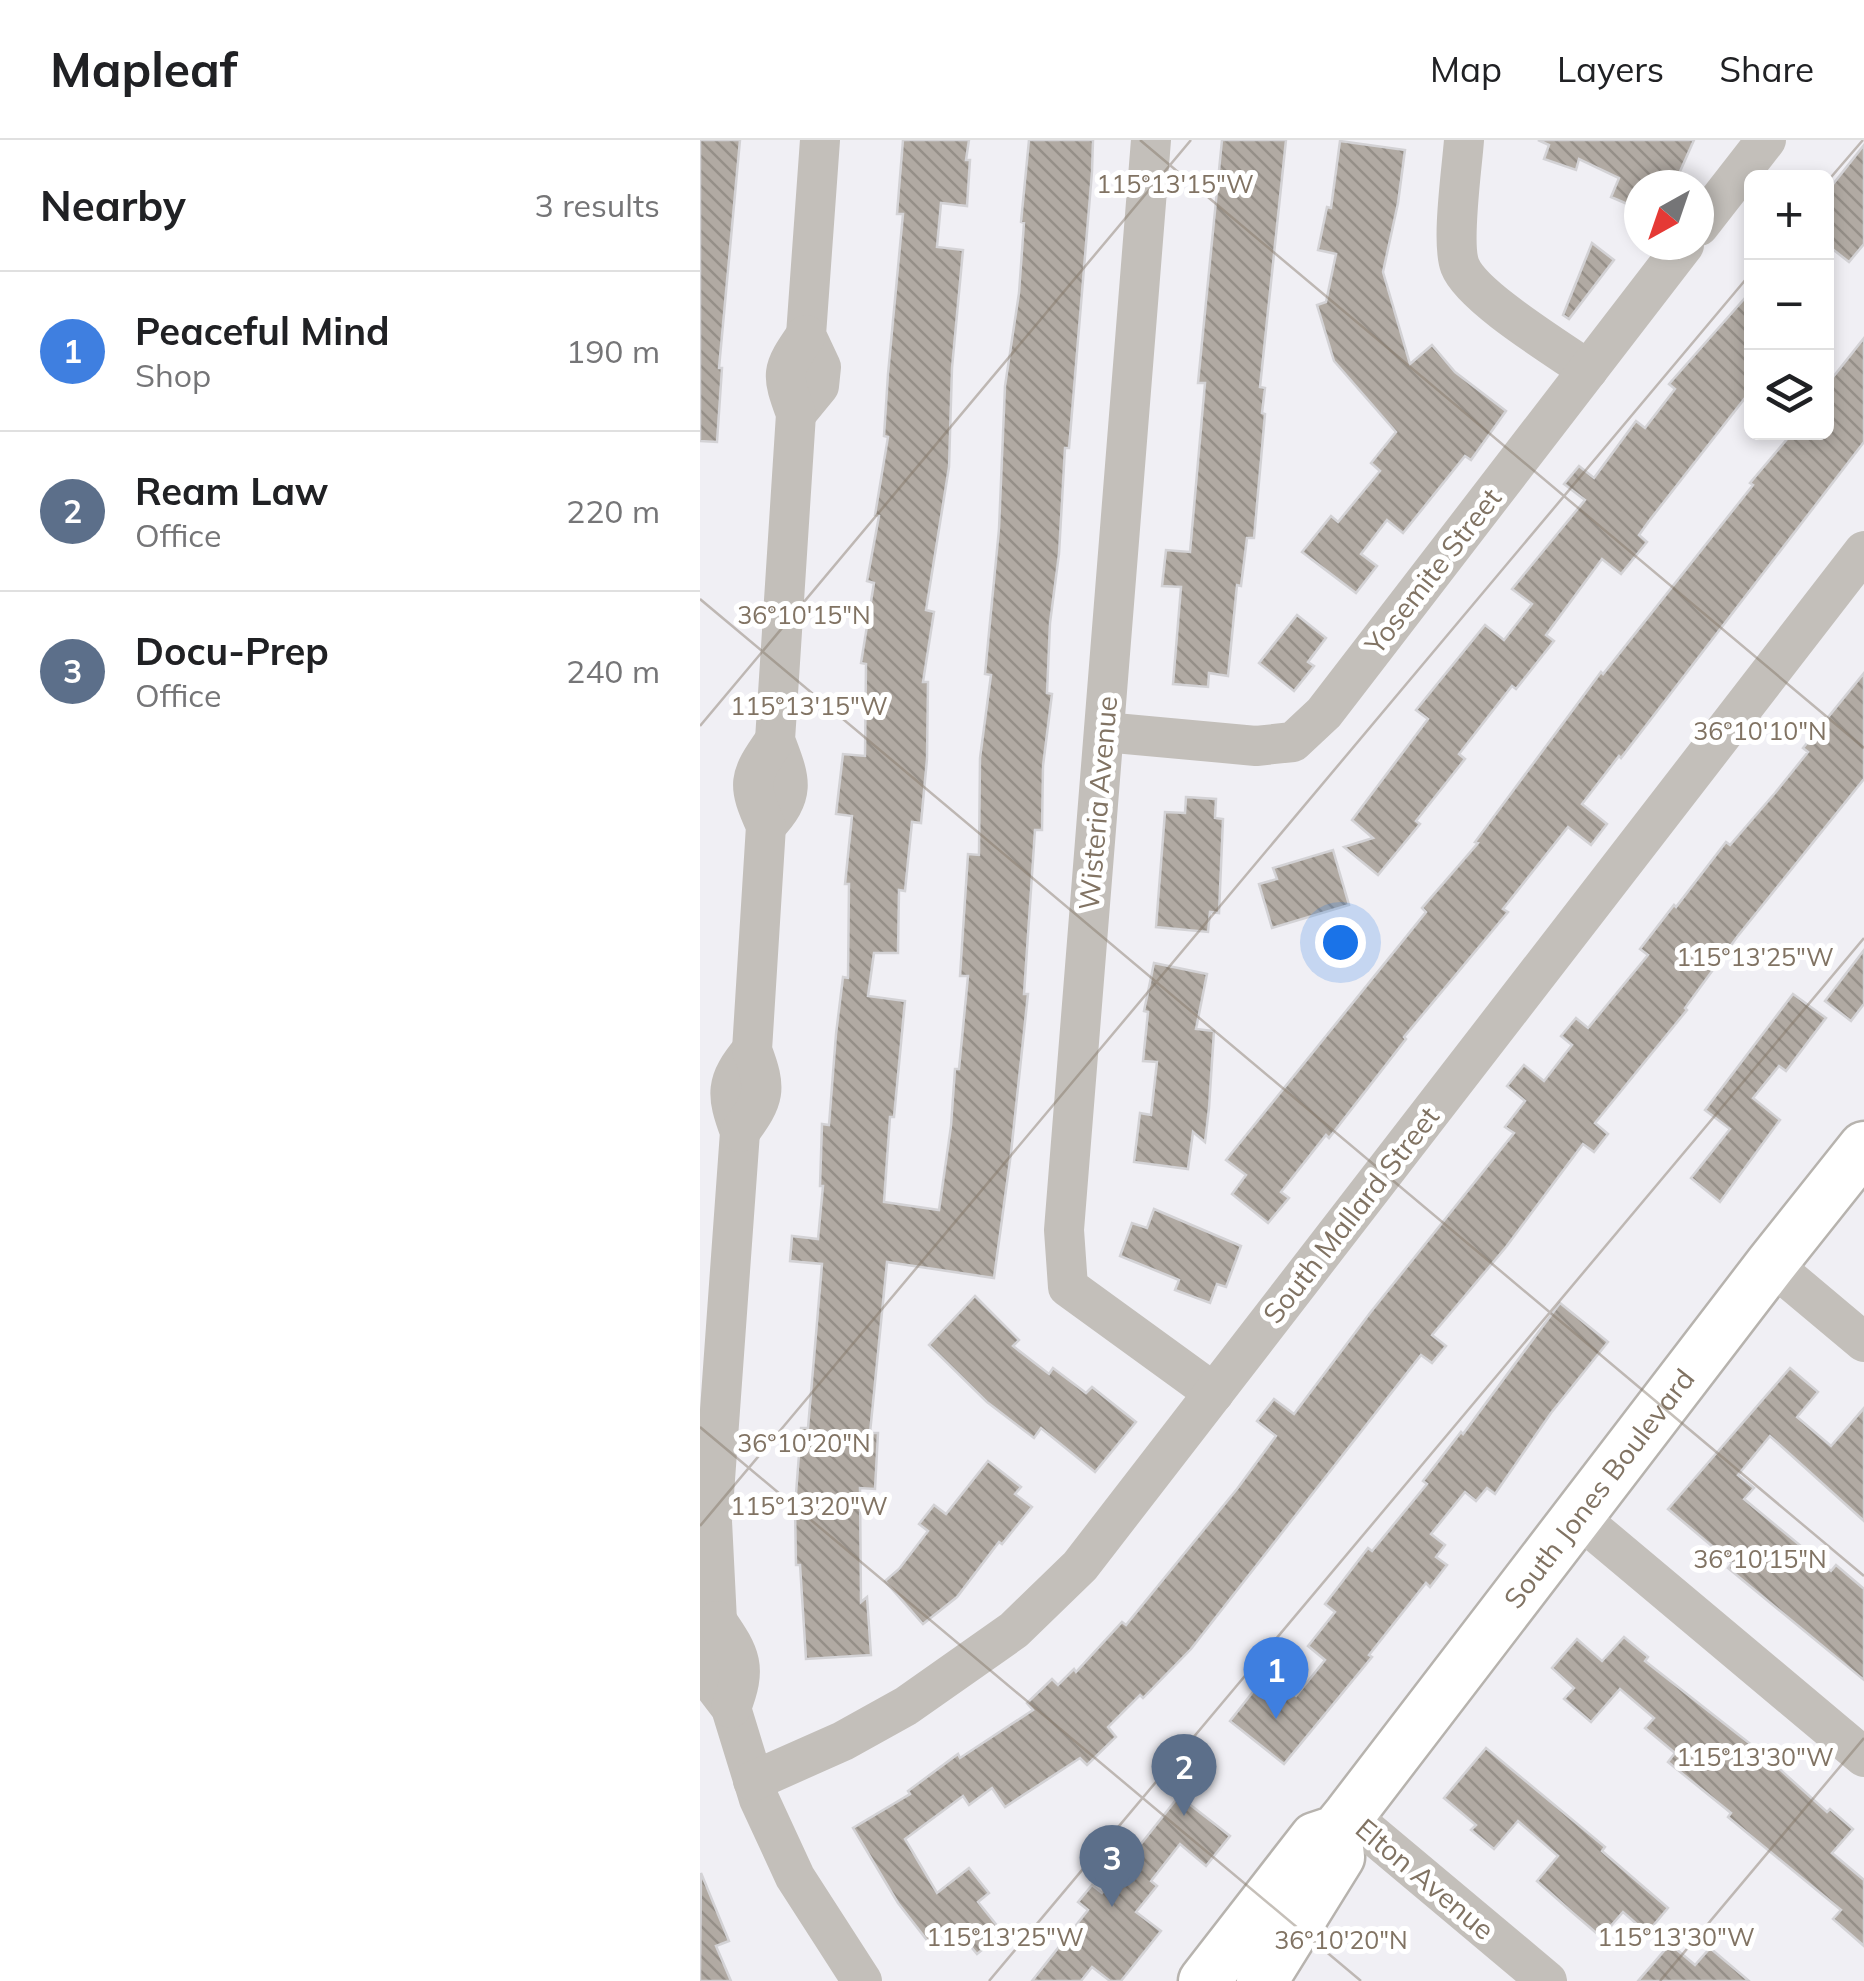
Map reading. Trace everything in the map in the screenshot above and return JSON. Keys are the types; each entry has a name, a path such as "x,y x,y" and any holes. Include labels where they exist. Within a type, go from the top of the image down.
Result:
{"main road":[{"name":"South Jones Boulevard","path":"1204,1981 1314,1838 1343,1823 1770,1264 1864,1147"},
{"name":"South Jones Boulevard","path":"1262,1981 1340,1857 1343,1823"}],"street":[{"path":"820,140 806,335 821,367 819,386 796,414 775,740 788,776 785,806 766,826 752,1050 763,1080 760,1104 740,1132 714,1306 712,1520 717,1621 738,1652 742,1679 731,1708 752,1781 804,1893 862,1981"},
{"name":"Wisteria Avenue","path":"1151,140 1064,1230 1068,1287 1214,1393"},
{"path":"1464,140 1458,218 1460,266 1482,294 1588,370"},
{"path":"1714,207 1766,140"},
{"name":"Yosemite Street","path":"1104,732 1256,746 1293,742 1324,713 1672,260"},
{"name":"South Mallard Street","path":"752,1781 885,1719 1014,1630 1080,1566 1864,550"},
{"path":"1770,1264 1864,1342"},
{"path":"1579,1518 1864,1757"},
{"name":"Elton Avenue","path":"1343,1823 1547,1981"}],"building":[{"path":"700,140 740,140 719,368 717,442 700,441"},
{"path":"903,140 969,140 966,160 970,160 967,206 941,203 937,247 963,250 952,368 949,467 926,610 934,612 923,682 928,682 927,759 921,823 912,822 905,891 899,890 898,953 874,953 868,996 905,1001 884,1202 939,1210 955,1069 959,1069 968,976 960,976 968,854 979,855 980,758 991,675 985,674 999,529 1005,386 1019,293 1029,140 1093,140 1092,172 1050,623 1047,693 1052,694 1043,766 1042,830 1035,830 1024,994 1028,994 994,1278 887,1262 870,1433 878,1433 875,1489 860,1488 861,1602 867,1597 871,1655 806,1659 800,1565 796,1565 795,1507 801,1428 808,1428 822,1264 790,1261 792,1236 818,1239 823,1186 822,1124 829,1125 843,977 848,978 849,884 845,884 852,816 836,814 843,754 865,756 866,664 861,663 874,583 867,581 888,437 884,436 903,214 897,214"},
{"path":"1222,140 1286,140 1260,387 1265,388 1265,414 1254,538 1247,538 1241,586 1237,585 1228,676 1209,673 1208,687 1173,684 1181,587 1162,586 1166,550 1190,552 1205,383 1198,383"},
{"path":"1538,140 1694,140 1681,170 1624,170 1624,203 1611,197 1619,178 1579,159 1576,170 1544,159 1549,145"},
{"path":"1340,141 1405,150 1383,272 1410,364 1432,345 1455,372 1506,411 1471,460 1465,456 1403,533 1387,520 1361,554 1377,566 1356,593 1302,552 1331,516 1338,522 1380,471 1371,463 1396,432 1334,361 1317,305 1326,302 1336,254 1318,250 1327,207 1331,208"},
{"path":"1864,145 1864,244 1849,262 1834,250 1834,183"},
{"path":"1592,243 1614,260 1569,319 1563,315"},
{"path":"1744,299 1744,399 1639,535 1647,542 1621,574 1602,559 1546,635 1554,641 1516,689 1512,686 1459,754 1465,759 1378,875 1344,847 1373,838 1352,820 1428,719 1416,710 1485,625 1504,640 1532,604 1512,589 1585,500 1564,484 1579,466 1594,478 1636,421 1645,428 1675,389 1669,384"},
{"path":"1864,338 1864,442 1582,804 1607,824 1591,845 1568,827 1503,909 1508,912 1404,1037 1329,1138 1326,1135 1281,1192 1289,1198 1268,1223 1232,1194 1246,1175 1226,1160 1426,912 1422,908 1478,843 1475,842 1601,672 1786,440 1834,440 1834,376"},
{"path":"1297,615 1326,638 1308,662 1314,666 1294,691 1259,663"},
{"path":"1864,673 1864,779 1595,1123 1608,1134 1594,1152 1583,1144 1506,1247 1432,1335 1446,1346 1432,1363 1421,1355 1191,1649 1108,1727 1116,1737 1087,1765 1080,1758 1005,1807 992,1788 969,1805 963,1796 905,1839 937,1893 969,1868 989,1893 978,1902 1003,1933 977,1954 954,1926 930,1944 898,1903 853,1828 910,1794 908,1791 958,1754 960,1758 1033,1710 1027,1703 1052,1679 1058,1685 1074,1669 1076,1672 1122,1622 1126,1625 1276,1436 1257,1421 1274,1399 1294,1414 1514,1133 1505,1127 1525,1101 1507,1086 1524,1065 1544,1081 1572,1045 1561,1036 1576,1018 1588,1028 1648,955 1640,949 1674,905 1726,842 1730,845 1775,793 1808,752 1803,748"},
{"path":"1186,797 1216,799 1215,818 1223,819 1219,913 1210,912 1208,932 1156,927 1165,812 1185,813"},
{"path":"1333,850 1349,905 1272,928 1259,884 1277,879 1273,868"},
{"path":"1864,950 1864,1004 1851,1021 1825,1001"},
{"path":"1154,963 1207,974 1196,1029 1214,1031 1209,1108 1205,1142 1193,1132 1188,1169 1134,1162 1140,1113 1151,1115 1157,1062 1143,1061 1148,1012 1144,1011"},
{"path":"1793,994 1826,1018 1786,1071 1779,1066 1753,1098 1780,1120 1720,1202 1691,1178 1730,1129 1705,1110"},
{"path":"1154,1209 1241,1246 1226,1287 1217,1284 1210,1303 1175,1290 1179,1280 1120,1256 1132,1223 1147,1228"},
{"path":"975,1296 1019,1340 1013,1346 1049,1374 1053,1368 1086,1393 1092,1387 1136,1422 1095,1472 1041,1428 1034,1438 987,1402 929,1345"},
{"path":"1560,1303 1608,1342 1551,1413 1495,1494 1487,1488 1476,1501 1465,1492 1431,1534 1445,1545 1436,1557 1447,1565 1430,1587 1426,1583 1369,1655 1372,1657 1284,1764 1230,1721 1267,1674 1296,1696 1325,1660 1308,1646 1335,1612 1325,1604 1368,1548 1372,1551 1427,1484 1423,1481 1463,1434"},
{"path":"1790,1368 1818,1392 1797,1417 1831,1446 1864,1408 1864,1521 1770,1436 1738,1475 1754,1488 1744,1499 1831,1571 1836,1565 1864,1589 1864,1680 1728,1568 1732,1563 1668,1509"},
{"path":"988,1461 1021,1487 1015,1494 1032,1507 957,1597 923,1624 885,1581 928,1531 919,1524 934,1505 946,1514"},
{"path":"1624,1637 1648,1657 1645,1661 1763,1754 1827,1812 1830,1809 1853,1829 1832,1853 1864,1880 1864,1946 1833,1919 1841,1910 1668,1762 1675,1753 1645,1728 1654,1718 1620,1689 1591,1722 1564,1699 1574,1688 1552,1668 1577,1639 1602,1661"},
{"path":"1486,1748 1605,1847 1602,1851 1668,1908 1647,1933 1623,1912 1601,1937 1573,1913 1537,1881 1558,1856 1518,1821 1494,1849 1471,1830 1476,1825 1444,1798"},
{"path":"1179,1796 1230,1836 1206,1866 1180,1844 1151,1881 1157,1886 1136,1912 1161,1931 1121,1981 1110,1981 1092,1967 1081,1981 1032,1981 1088,1910 1078,1902 1092,1885 1102,1893"},
{"path":"701,1873 729,1941 716,1946 731,1981 700,1981"},
{"path":"1670,1944 1695,1965 1710,1948 1749,1981 1638,1981"}],"place":[{"name":"Peaceful Mind","path":"1276,1719"},
{"name":"Ream Law","path":"1184,1816"},
{"name":"Docu-Prep","path":"1112,1907"}]}
